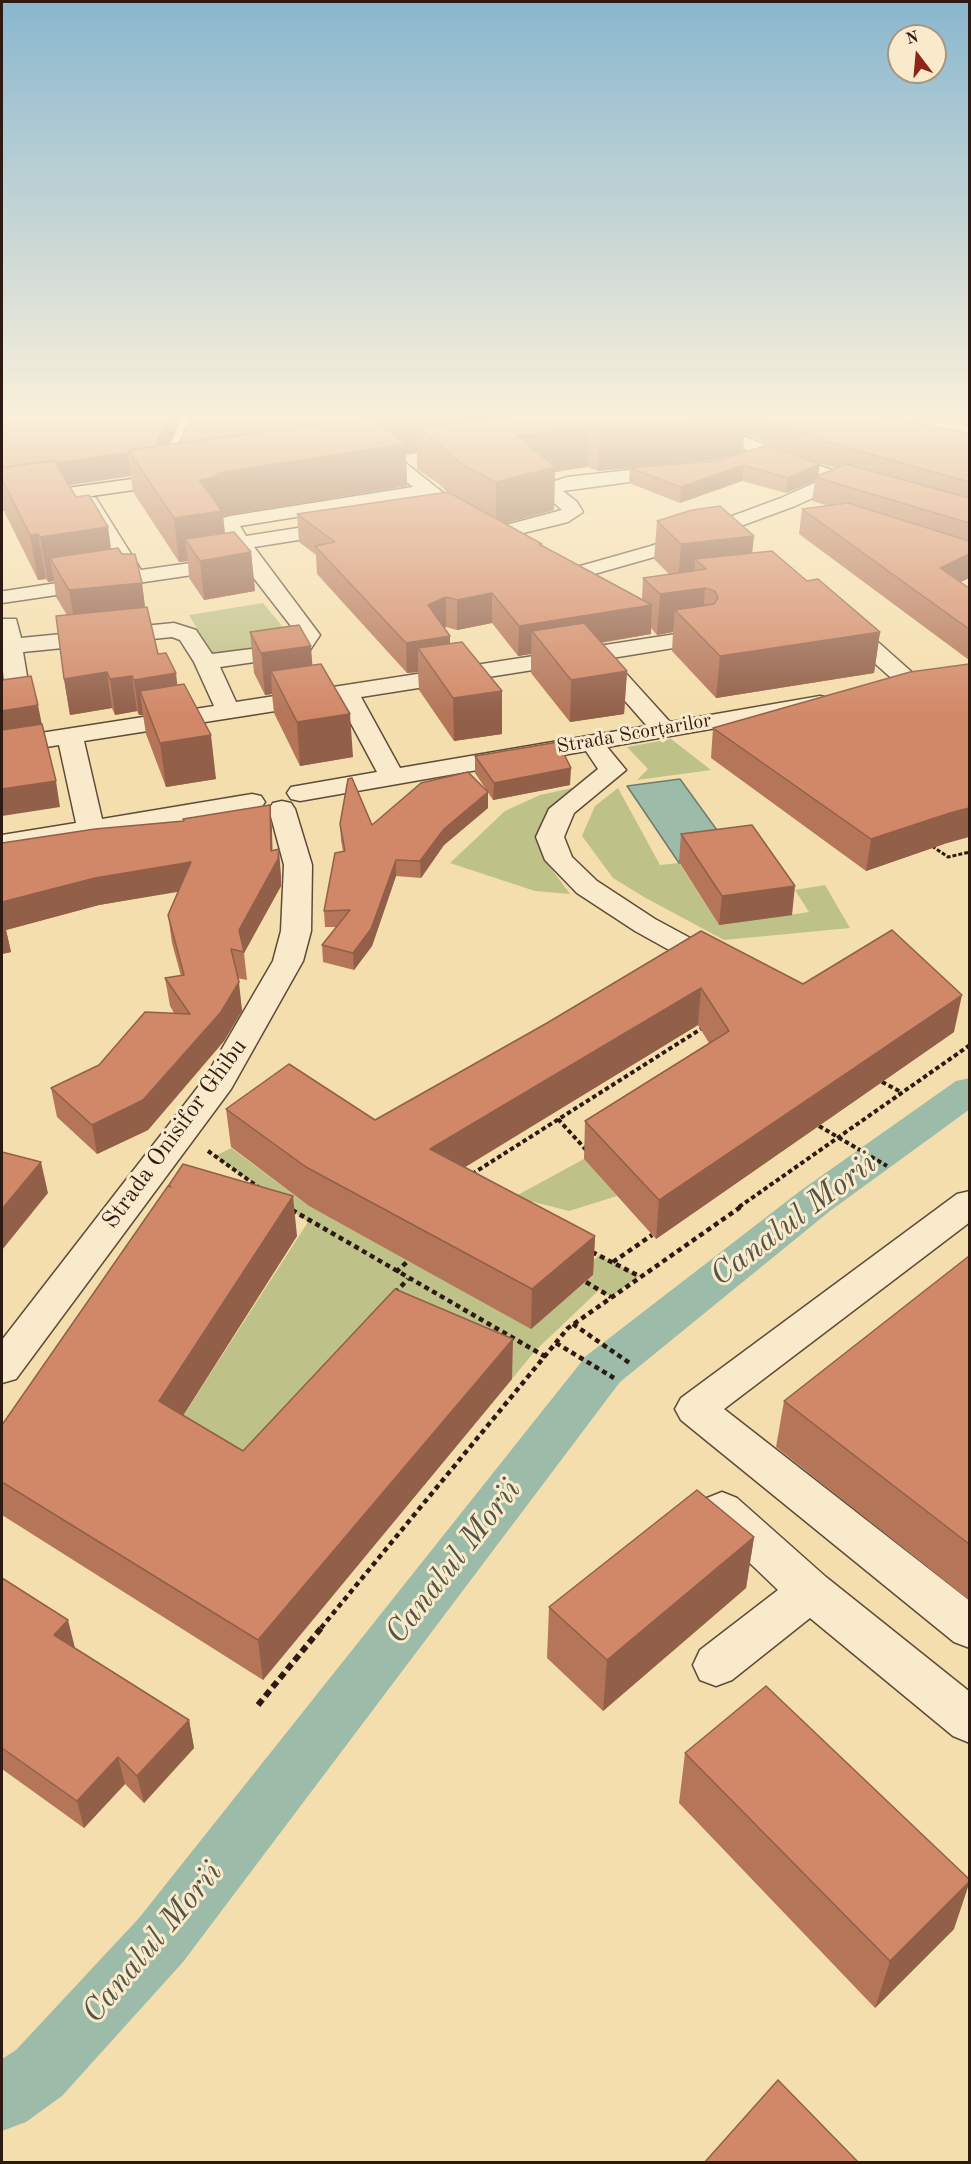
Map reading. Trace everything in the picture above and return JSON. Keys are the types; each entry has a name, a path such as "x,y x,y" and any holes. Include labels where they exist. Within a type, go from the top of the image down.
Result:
{"street":[{"path":"96,514 135,578"},
{"path":"206,662 288,651 302,645 309,635 230,525 230,522 280,514"},
{"path":"457,514 516,548"},
{"path":"490,535 561,518 569,514"},
{"path":"566,576 658,549 755,514"},
{"path":"16,682 3,594 135,578 358,525"},
{"path":"547,565 594,591"},
{"path":"830,611 926,685 880,693"},
{"path":"10,645 174,630 188,635 206,662 228,711"},
{"path":"2,746 702,637"},
{"path":"460,651 479,672"},
{"path":"596,654 663,729"},
{"path":"347,693 392,776"},
{"name":"Strada Scorțarilor","path":"2,843 846,699"},
{"path":"70,736 90,828"},
{"path":"598,752 613,770 562,809 550,837 559,860 587,888 645,925 737,975"},
{"name":"Strada Onisifor Ghibu","path":"2,1368 219,1082 288,961 296,931 298,865 276,795"},
{"path":"969,1203 695,1409 969,1628"},
{"path":"722,1510 810,1591 969,1721"},
{"path":"716,1665 810,1591"}],"path":[{"path":"929,843 948,857 969,852"},
{"path":"467,1177 711,1022"},
{"path":"258,1705 573,1324 969,1045"},
{"path":"603,1082 609,1086"},
{"path":"882,1082 901,1092"},
{"path":"558,1119 590,1155"},
{"path":"819,1126 887,1166"},
{"path":"201,1146 271,1196"},
{"path":"290,1209 546,1357"},
{"path":"614,1262 652,1235"},
{"path":"589,1250 639,1276"},
{"path":"592,1263 599,1255"},
{"path":"396,1272 408,1261"},
{"path":"392,1296 408,1279"},
{"path":"586,1282 611,1297"},
{"path":"573,1324 631,1364"},
{"path":"556,1343 614,1378"}],"green space":[{"path":"263,603 296,643 212,655 189,615"},
{"path":"671,739 711,770 637,780 648,769 627,747"},
{"path":"572,788 575,793 539,837 547,863 570,894 535,891 450,863 505,811 540,795"},
{"path":"618,788 660,865 679,863 719,925 809,912 795,890 825,885 850,928 724,940 644,897 613,878 582,836 595,806"},
{"path":"231,1148 309,1206 531,1328 593,1276 584,1270 599,1255 639,1276 611,1297 599,1290 535,1351 512,1379 397,1329 248,1491 167,1441 308,1222 215,1156"},
{"path":"584,1159 617,1196 569,1211 514,1197"}],"shaded area":[{"path":"680,779 735,855 679,863 627,786"}],"building":[{"path":"19,514 100,514 108,527 40,537 38,534 30,535"},
{"path":"171,514 202,514 174,518"},
{"path":"297,514 488,514 652,605 519,626 492,593 457,600 446,597 428,605 450,636 406,643 315,546 335,542"},
{"path":"679,514 729,514 754,536 681,544 657,521"},
{"path":"809,514 883,514 969,541 969,554 940,568 969,588 969,629"},
{"path":"939,514 969,514 969,523"},
{"path":"234,532 251,552 200,561 185,539"},
{"path":"118,548 122,554 135,554 142,583 69,590 50,558"},
{"path":"772,551 807,581 818,579 880,632 720,656 675,610 714,604 718,598 715,591 705,588 660,594 643,578 706,569 695,559"},
{"path":"147,607 158,654 166,653 176,673 134,680 132,676 110,679 107,672 64,679 56,616"},
{"path":"584,623 627,671 571,680 532,631"},
{"path":"299,625 311,646 261,653 250,632"},
{"path":"462,642 502,691 453,698 418,648"},
{"path":"321,664 350,714 297,722 271,671"},
{"path":"969,664 969,808 871,839 713,728 910,672"},
{"path":"31,676 38,705 2,711 2,680"},
{"path":"184,684 211,735 160,743 140,691"},
{"path":"42,724 56,781 2,789 2,730"},
{"path":"558,742 571,768 494,783 475,756"},
{"path":"468,772 488,792 444,829 420,861 396,860 371,929 353,953 322,945 350,910 324,911 335,853 345,851 340,824 348,779 352,778 372,825 421,783"},
{"path":"270,805 271,851 279,849 278,859 239,930 244,952 231,949 239,982 221,1012 143,1100 92,1125 51,1088 99,1065 145,1012 190,1014 165,978 184,975 168,915 191,862 95,878 2,902 2,843 95,829 184,821 183,819"},
{"path":"752,825 795,886 722,896 681,834"},
{"path":"892,930 962,995 659,1200 585,1121 729,1031 701,988 430,1149 595,1236 532,1289 306,1167 226,1109 289,1064 375,1120 547,1023 701,931 803,984"},
{"path":"2,1152 41,1162 2,1209"},
{"path":"183,1164 293,1196 159,1401 243,1451 395,1289 513,1339 258,1640 2,1482 2,1425 168,1186 171,1187 169,1185"},
{"path":"969,1256 969,1544 784,1401"},
{"path":"697,1490 754,1537 607,1660 549,1607"},
{"path":"2,1578 68,1620 54,1635 189,1720 137,1776 118,1757 77,1801 2,1748"},
{"path":"766,1686 969,1879 969,1882 890,1961 685,1753"},
{"path":"778,2080 859,2163 704,2163"}],"waterway":[{"name":"Canalul Morii","path":"2,2098 39,2073 161,1940 603,1369 815,1201 970,1090"}]}
